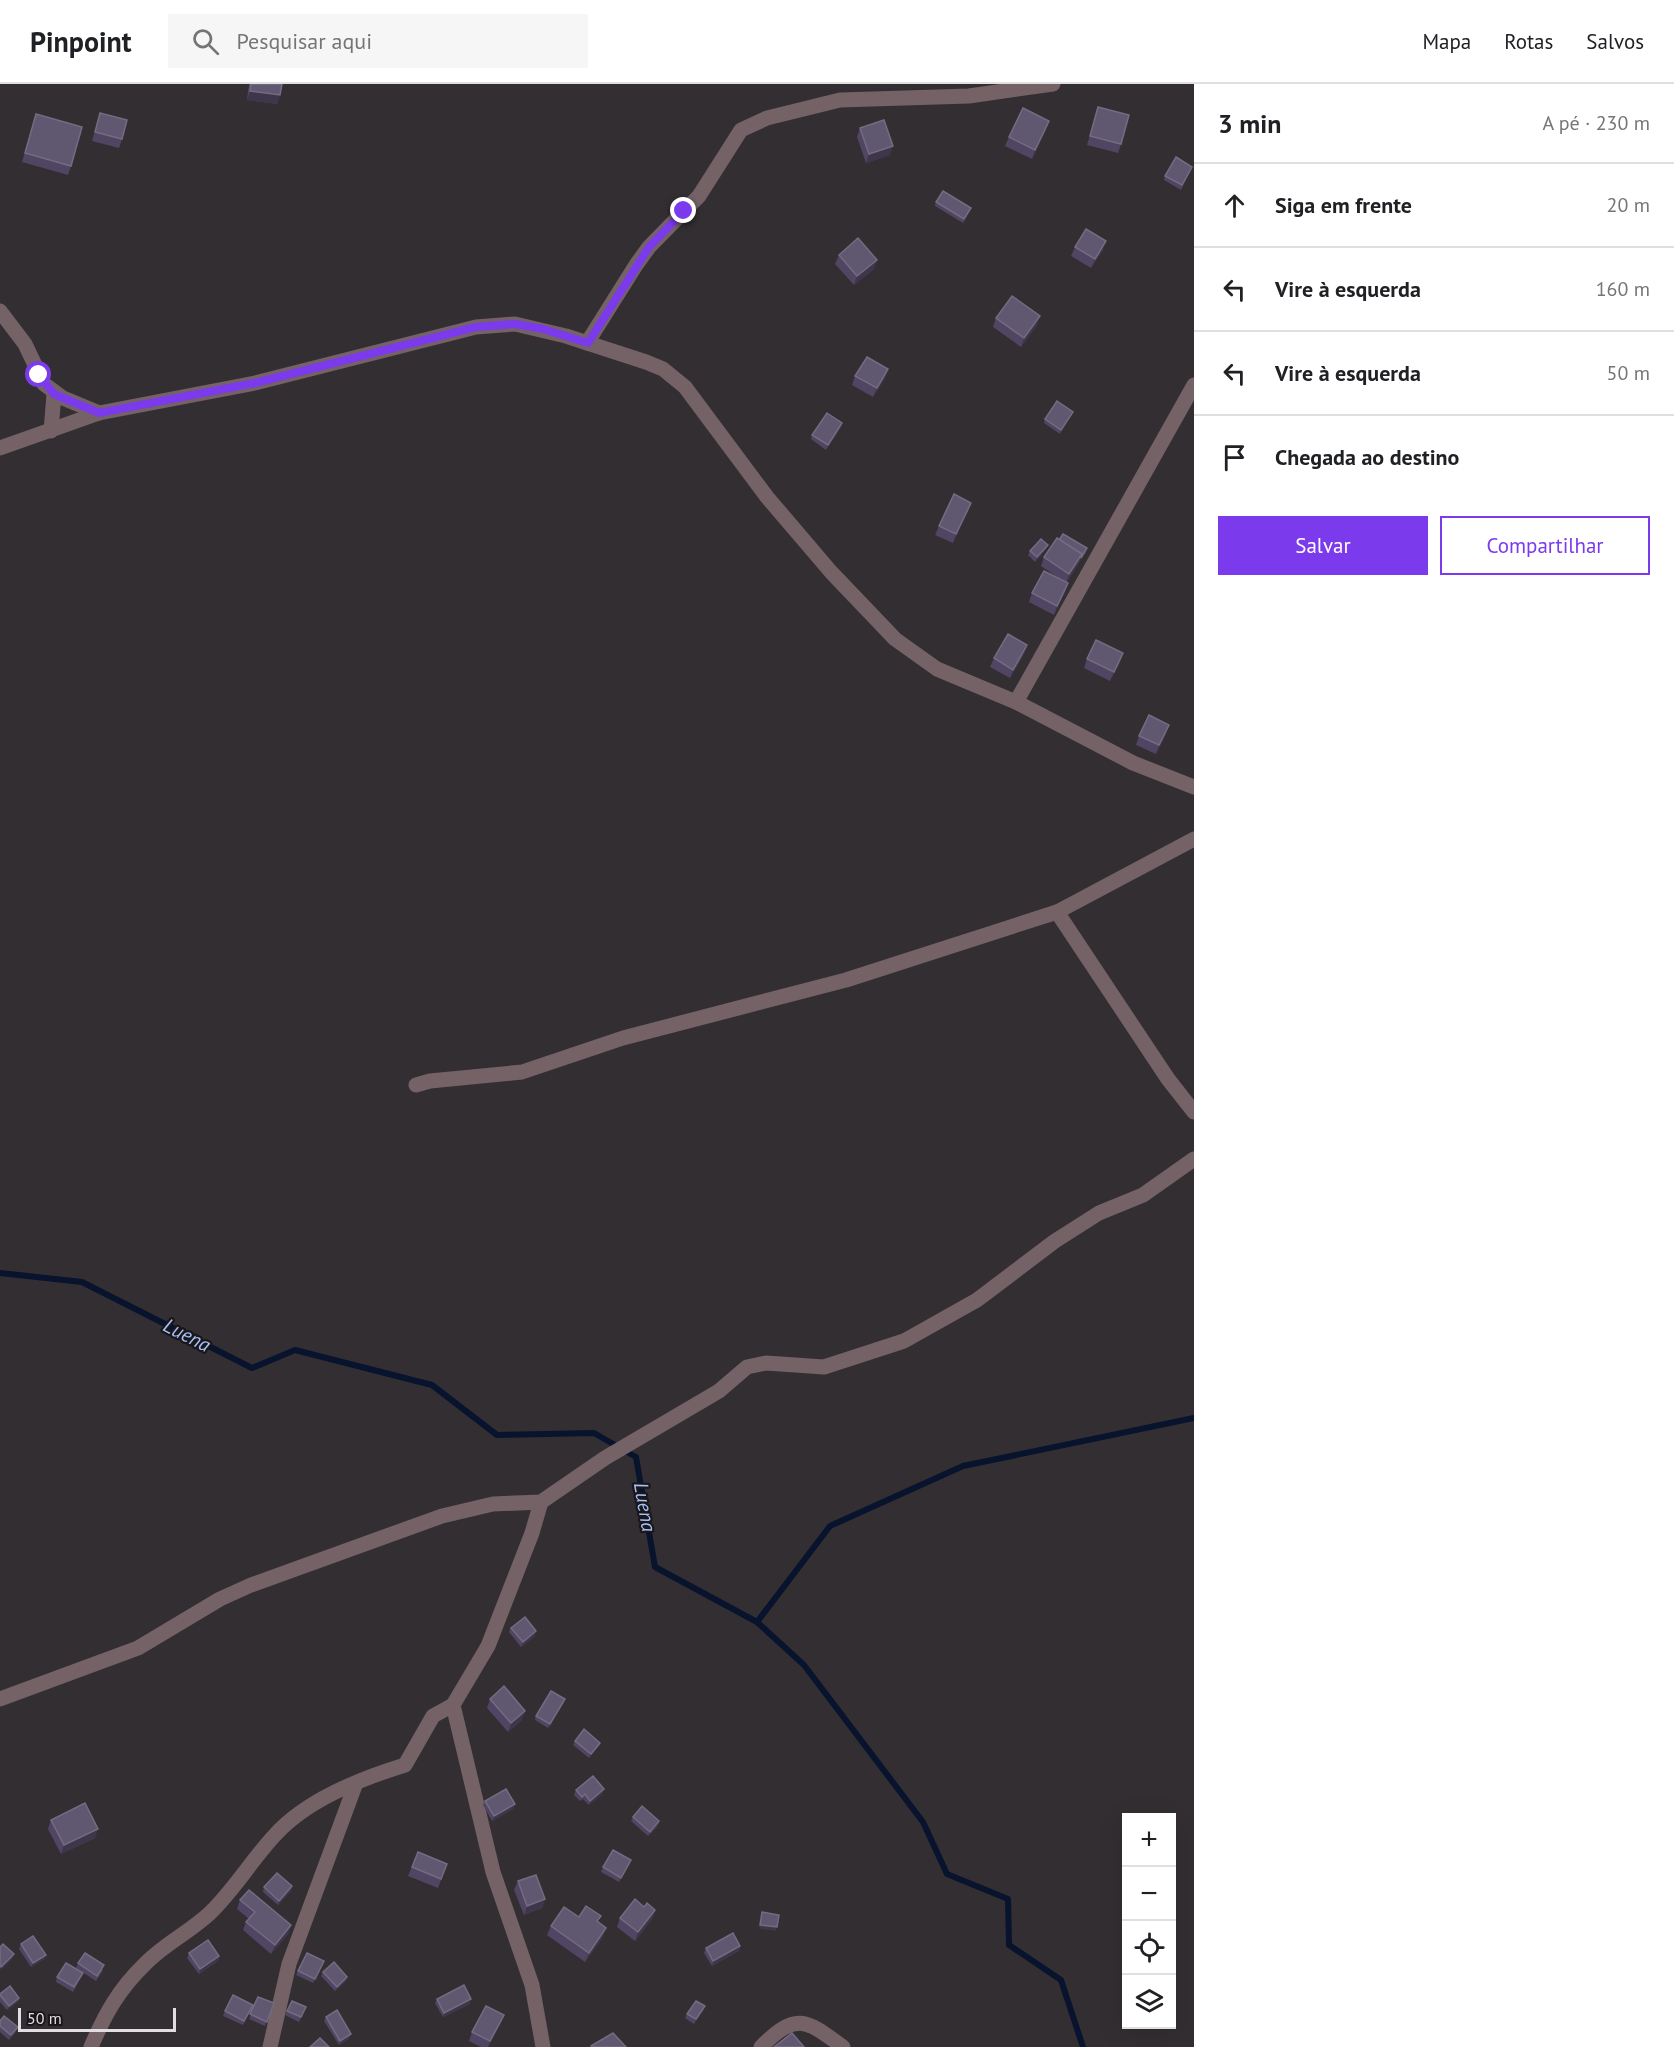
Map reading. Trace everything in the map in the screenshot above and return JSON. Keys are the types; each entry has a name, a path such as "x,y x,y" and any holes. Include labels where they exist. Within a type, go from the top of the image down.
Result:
{"street":[{"path":"588,343 643,256 699,196 741,130 766,118 840,99 969,96 1053,84"},
{"path":"0,310 25,344 44,384 54,394 99,413"},
{"path":"0,448 99,413 255,383 476,327 515,324 543,329 663,369 685,387 767,497 831,572 895,639 937,669 1016,702 1133,763 1194,787"},
{"path":"1016,702 1194,385"},
{"path":"51,431 54,394"},
{"path":"416,1085 430,1081 522,1072 623,1038 846,980 1057,912 1194,839"},
{"path":"1057,912 1168,1079 1194,1112"},
{"path":"0,1700 138,1648 220,1599 251,1585 442,1516 493,1504 541,1502 605,1458 719,1391 747,1367 766,1363 824,1367 904,1341 977,1300 1055,1241 1090,1219 1143,1195 1194,1159"},
{"path":"91,2047 110,2005 146,1963 201,1921 219,1904 275,1834 304,1810 356,1783 405,1765 433,1716 453,1705 488,1646 532,1533 541,1502"},
{"path":"453,1705 493,1872 532,1985 543,2047"},
{"path":"270,2047 289,1964 356,1783"},
{"path":"761,2047 789,2024 806,2022 843,2047"}],"building":[{"path":"251,84 282,84 280,95 250,91"},
{"path":"1098,107 1129,115 1121,144 1090,136"},
{"path":"1023,108 1049,121 1035,150 1009,137"},
{"path":"100,113 127,120 122,139 95,132"},
{"path":"36,114 82,127 71,166 25,153"},
{"path":"884,120 893,146 869,154 860,128"},
{"path":"1176,157 1192,167 1182,185 1165,176"},
{"path":"943,191 971,208 964,219 936,202"},
{"path":"1086,229 1106,241 1095,259 1075,247"},
{"path":"858,238 877,260 857,276 839,255"},
{"path":"1012,296 1040,316 1024,338 996,318"},
{"path":"867,357 888,369 877,388 855,376"},
{"path":"1057,401 1073,412 1061,430 1045,419"},
{"path":"827,413 842,423 828,445 812,435"},
{"path":"954,494 971,503 956,534 939,526"},
{"path":"1063,534 1087,548 1081,558 1082,554 1059,540"},
{"path":"1057,538 1082,554 1069,574 1044,557"},
{"path":"1041,539 1048,545 1037,557 1030,551"},
{"path":"1044,571 1068,583 1057,606 1032,593"},
{"path":"1008,634 1027,645 1013,670 994,658"},
{"path":"1096,640 1123,653 1114,672 1087,659"},
{"path":"1149,715 1169,725 1159,745 1139,736"},
{"path":"525,1617 536,1631 523,1642 511,1628"},
{"path":"504,1686 525,1711 511,1723 490,1699"},
{"path":"551,1691 565,1699 550,1724 536,1716"},
{"path":"584,1729 600,1743 591,1754 575,1741"},
{"path":"593,1776 604,1789 590,1801 585,1794 582,1797 576,1790"},
{"path":"506,1789 515,1804 494,1816 485,1801"},
{"path":"85,1803 98,1829 64,1845 51,1820"},
{"path":"642,1806 659,1821 650,1832 633,1817"},
{"path":"613,1850 631,1860 621,1878 603,1867"},
{"path":"418,1852 447,1864 441,1879 412,1867"},
{"path":"277,1873 292,1886 279,1901 264,1887"},
{"path":"536,1875 545,1899 527,1906 518,1881"},
{"path":"249,1890 291,1925 275,1945 246,1922 255,1912 240,1900"},
{"path":"635,1899 644,1907 647,1903 655,1910 638,1932 620,1918"},
{"path":"586,1906 601,1916 597,1921 606,1928 589,1953 551,1926 564,1907 579,1917"},
{"path":"762,1912 779,1915 777,1927 760,1925"},
{"path":"733,1933 740,1946 713,1961 706,1948"},
{"path":"33,1936 46,1955 33,1963 21,1944"},
{"path":"208,1940 219,1956 200,1969 189,1953"},
{"path":"3,1944 14,1954 1,1967 0,1947"},
{"path":"85,1953 104,1965 97,1976 78,1963"},
{"path":"307,1953 324,1961 315,1979 298,1971"},
{"path":"334,1962 347,1977 337,1987 323,1972"},
{"path":"66,1963 83,1973 74,1987 57,1977"},
{"path":"464,1985 471,1999 444,2013 437,1999"},
{"path":"10,1986 19,1998 9,2006 0,1994"},
{"path":"233,1995 253,2005 244,2021 225,2011"},
{"path":"258,1997 274,2003 267,2022 250,2014"},
{"path":"292,2001 306,2007 301,2017 287,2011"},
{"path":"696,2001 705,2006 696,2019 687,2014"},
{"path":"486,2006 504,2015 490,2041 472,2032"},
{"path":"337,2010 351,2034 340,2041 326,2017"},
{"path":"4,2016 18,2027 11,2035 0,2026 0,2021"},
{"path":"613,2033 626,2047 591,2046"},
{"path":"792,2033 804,2047 774,2047"},
{"path":"320,2038 329,2047 310,2047"}],"waterway":[{"name":"Luena","path":"0,1273 82,1282 252,1368 295,1350 432,1385 497,1435 594,1433 636,1457 655,1567 757,1622 804,1665 923,1822 947,1874 1008,1899 1009,1945 1061,1980 1083,2047"},
{"path":"757,1622 830,1526 963,1466 1194,1418"}],"route":[{"path":"39,375 54,394 99,413 255,383 476,327 515,324 543,329 588,343 622,286 649,247 684,211"}]}
